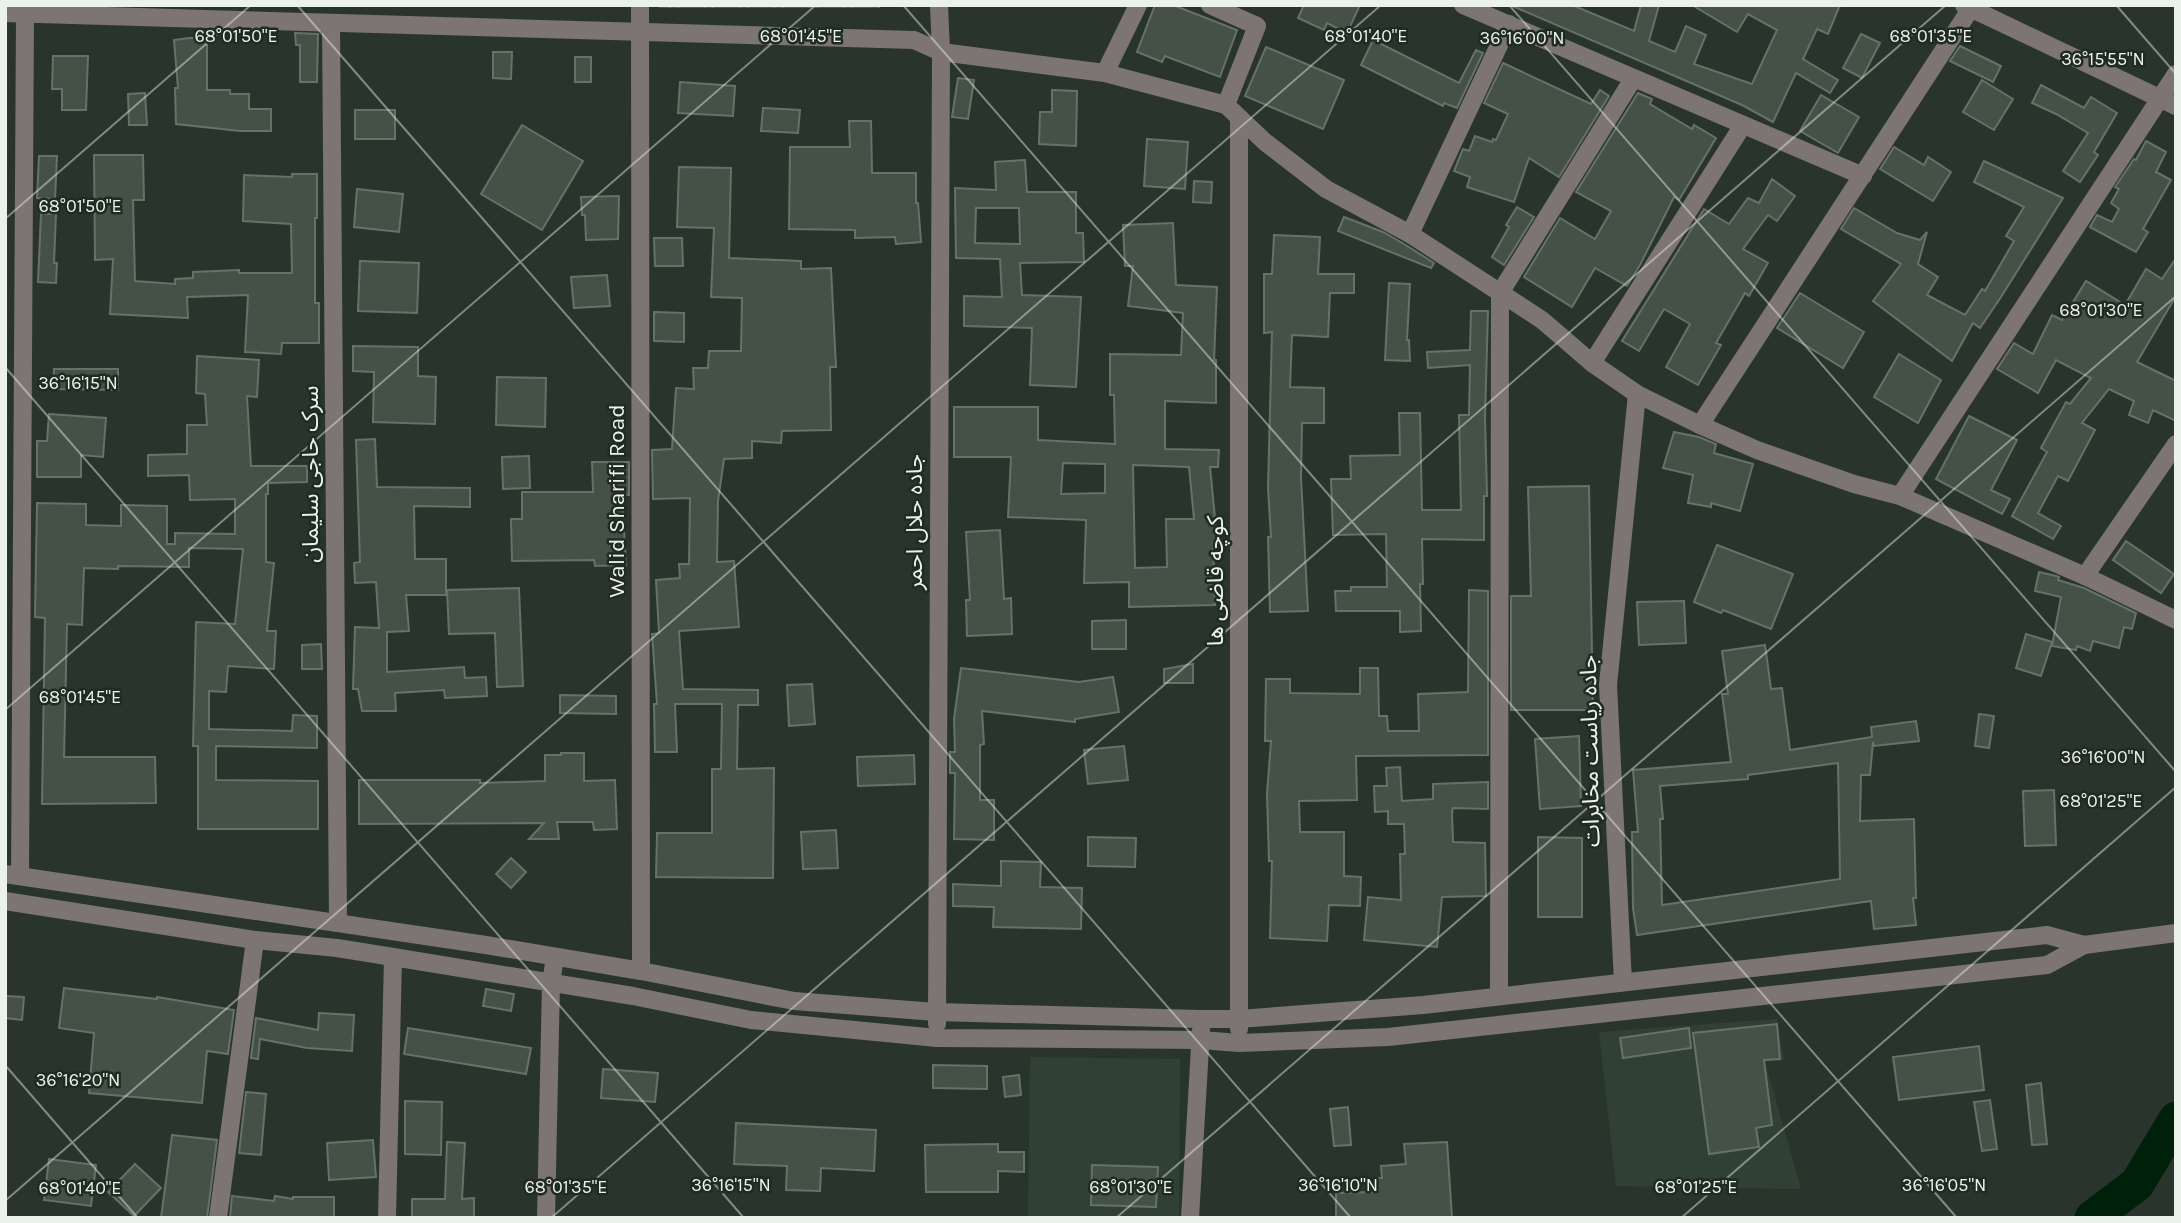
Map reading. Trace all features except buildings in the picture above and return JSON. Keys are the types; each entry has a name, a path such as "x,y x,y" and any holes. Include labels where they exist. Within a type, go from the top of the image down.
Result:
{"street":[{"name":"Walid Sharifi Road","path":"640,5 641,971"},
{"name":"جاده حلال احمر","path":"937,1038 939,5"},
{"path":"1105,73 1138,5"},
{"path":"1210,5 1257,26 1232,112"},
{"path":"1463,5 1863,176"},
{"path":"1700,425 1863,176 1970,6 2168,102"},
{"path":"5,13 914,40 941,52 1105,73 1232,112 1265,142 1326,188 1410,234 1542,320 1592,363 1637,394 1700,425 1769,454 1854,484 1900,496 2085,576 2176,620"},
{"path":"24,14 13,874 555,957 794,1001 936,1012 1200,1020 1423,1005 2047,935 2084,945 2176,933"},
{"name":"سرک حاجی سلیمان","path":"331,23 338,923"},
{"path":"1410,234 1509,24"},
{"path":"1900,496 2168,102 2176,74"},
{"path":"1499,996 1500,293 1633,79"},
{"name":"کوچه قاضی ها","path":"1232,112 1239,1043"},
{"path":"1592,363 1743,125"},
{"name":"جاده ریاست مخابرات","path":"1623,982 1608,685 1637,394"},
{"path":"2085,576 2176,444"},
{"path":"5,901 255,940 337,948 633,996 751,1020 937,1038 1201,1040 1239,1043 1388,1037 2048,965 2084,945"},
{"path":"218,1218 255,940"},
{"path":"387,1218 393,957"},
{"path":"546,1218 551,983 555,957"},
{"path":"1191,1218 1200,1020"}],"shaded area":[{"path":"1777,1019 1784,1060 1765,1062 1801,1189 1616,1186 1599,1032"},
{"path":"1030,1057 1180,1059 1179,1218 1028,1218"}],"green space":[{"path":"659,5 880,5 880,8 659,8"}],"waterway":[{"path":"2092,1218 2137,1184 2176,1119"}]}
